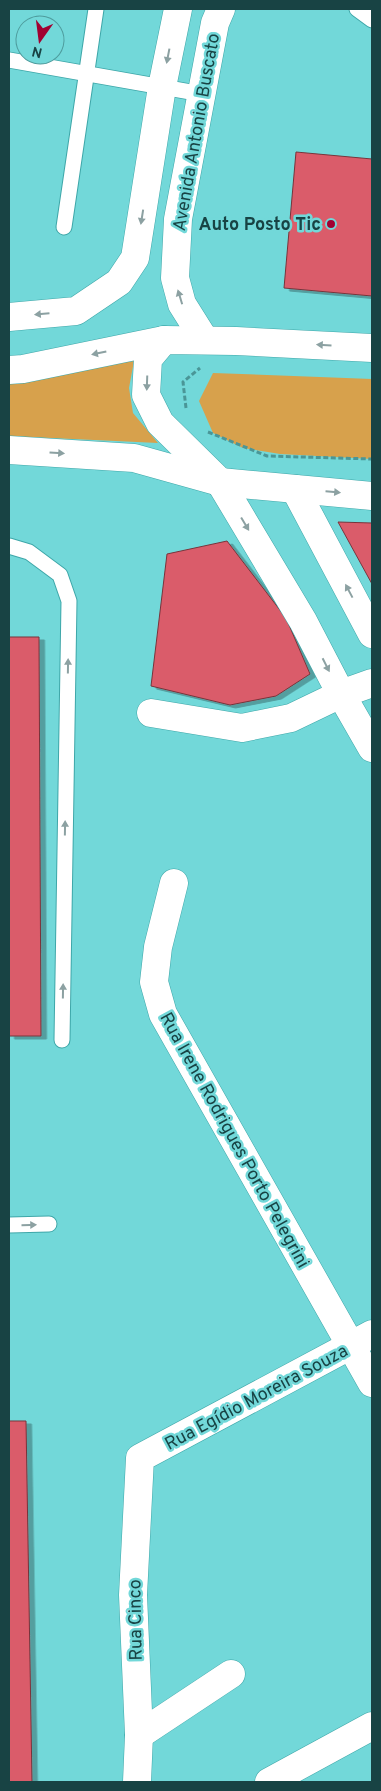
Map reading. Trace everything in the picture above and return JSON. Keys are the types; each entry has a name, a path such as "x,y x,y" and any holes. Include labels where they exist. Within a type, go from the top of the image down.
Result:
{"street":[{"path":"9,317 76,311 120,282 135,258 162,86 177,11 218,16"},
{"name":"Avenida Antonio Buscato","path":"204,353 182,304 175,278 178,219 218,16"},
{"path":"164,340 148,359 146,395 160,423 220,482 303,621 372,748"},
{"path":"9,370 23,369 164,340 204,353 372,348"},
{"path":"9,450 134,458 220,482 372,496"},
{"path":"295,489 372,634"},
{"path":"151,713 242,728 291,718 341,694 372,683"},
{"name":"Rua Irene Rodrigues Porto Pelegrini","path":"174,884 158,946 154,982 163,1014 362,1340 372,1383"},
{"name":"Rua Egídio Moreira Souza","path":"140,1458 362,1340"},
{"name":"Rua Cinco","path":"137,1782 139,1735 133,1594 140,1458"},
{"path":"139,1735 231,1674"},
{"path":"269,1782 372,1726"}],"lane":[{"path":"64,227 96,9"},
{"path":"357,9 372,20"},
{"path":"9,60 202,94"},
{"path":"9,546 29,552 60,575 69,601 62,1040"},
{"path":"9,1225 49,1224"}],"path":[{"path":"189,414 185,406 183,382 204,353"},
{"path":"208,432 267,456 372,459"}],"shaded area":[{"path":"134,361 129,388 133,413 158,443 9,436 9,377"},
{"path":"213,373 372,379 372,459 280,454 243,448 213,433 199,401"}],"building":[{"name":"Auto Posto Tic","path":"296,152 372,159 372,296 284,288"},
{"path":"338,522 372,523 372,584"},
{"path":"227,541 286,618 310,674 276,696 230,705 151,686 167,554"},
{"path":"9,637 39,637 41,1036 9,1036"},
{"path":"9,1421 26,1421 32,1782 9,1782"}],"place":[{"name":"Auto Posto Tic","path":"331,224"}]}
